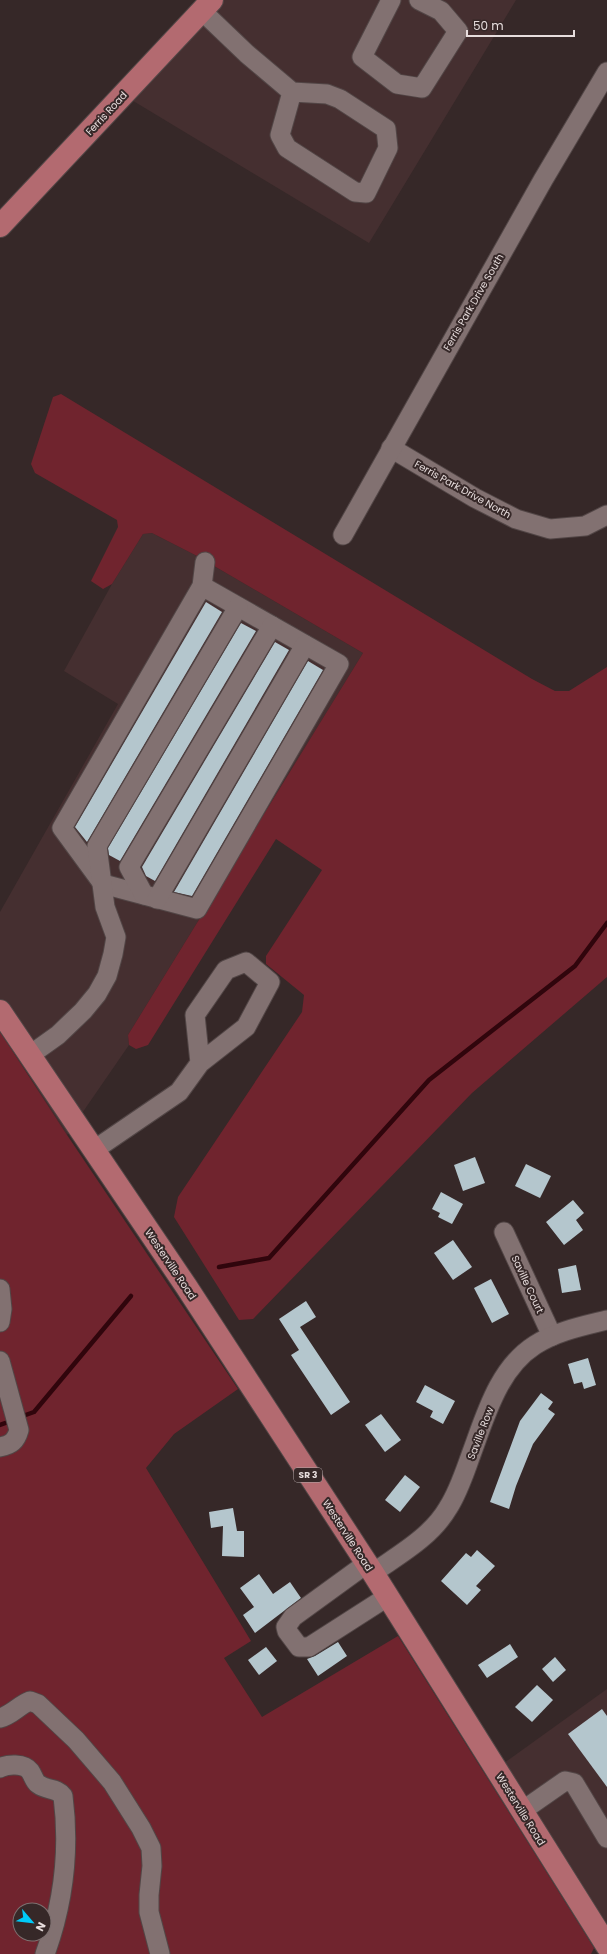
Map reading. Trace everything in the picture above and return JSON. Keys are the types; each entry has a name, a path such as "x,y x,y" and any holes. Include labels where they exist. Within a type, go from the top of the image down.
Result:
{"main road":[{"name":"Ferris Road","path":"0,226 207,5"},
{"name":"Westerville Road","path":"0,1011 186,1286 370,1569 522,1811 606,1941"}],"street":[{"path":"391,0 362,57 397,84 422,88 458,31 441,11 419,0"},
{"path":"207,5 247,54 292,92 327,94 340,99 386,129 388,148 366,193 355,192 287,148 280,135 292,92"},
{"name":"Ferris Park Drive South","path":"342,535 543,180 607,72"},
{"name":"Ferris Park Drive North","path":"391,448 475,498 516,519 550,529 585,526 607,515"},
{"path":"202,586 339,664 197,909 103,884 62,828 202,586 205,562"},
{"path":"30,1055 58,1035 83,1011 96,994 106,976 113,954 116,937 105,907 97,846 238,607"},
{"path":"151,897 129,867 272,626"},
{"path":"151,897 305,645"},
{"path":"94,1150 179,1092 200,1063 246,1027 270,982 246,962 226,970 195,1015 200,1063"},
{"name":"Saville Court","path":"504,1232 552,1336"},
{"path":"0,1289 2,1309 0,1322"},
{"name":"Saville Row","path":"387,1597 309,1647 299,1647 287,1631 286,1627 293,1617 370,1569 403,1553 436,1526 460,1486 495,1393 507,1373 521,1355 536,1344 552,1336 572,1328 607,1320"},
{"path":"0,1361 19,1426 17,1437 10,1445 0,1447"},
{"path":"0,1718 8,1716 19,1705 30,1701 38,1704 76,1740 112,1782 141,1828 150,1848 152,1866 149,1912 160,1954"},
{"path":"0,1768 4,1766 22,1766 29,1770 36,1784 44,1788 58,1790 63,1796 67,1846 64,1881 54,1929 45,1954"},
{"path":"522,1811 565,1781 570,1781 574,1783 607,1838"}],"shaded area":[{"path":"215,0 516,0 369,243 125,96"},
{"path":"61,394 532,679 555,691 569,691 607,667 607,977 472,1093 253,1319 239,1320 174,1217 178,1197 302,1012 304,995 266,964 266,956 322,870 276,839 148,1045 136,1049 129,1045 128,1035 363,653 197,556 152,533 143,534 112,584 103,589 91,581 118,527 117,520 35,473 31,464 53,397"},
{"path":"152,533 197,556 363,653 128,1035 129,1045 67,1135 0,1032 0,912 118,704 64,671 112,584 143,534"},
{"path":"0,1032 67,1135 238,1389 174,1434 146,1468 251,1641 224,1658 262,1717 398,1636 594,1948 591,1954 0,1954"},
{"path":"607,1689 607,1954 598,1954 486,1776"}],"building":[{"path":"206,602 222,612 87,842 75,827"},
{"path":"241,623 256,631 120,861 109,855 108,848"},
{"path":"275,642 289,650 155,881 146,876 142,867"},
{"path":"308,661 323,670 192,896 174,892"},
{"path":"475,1157 485,1183 463,1191 454,1165"},
{"path":"526,1164 551,1176 540,1198 515,1186"},
{"path":"441,1192 463,1204 452,1224 438,1217 440,1213 432,1209"},
{"path":"573,1200 584,1213 576,1220 583,1230 564,1245 546,1222"},
{"path":"453,1240 472,1267 453,1280 434,1253"},
{"path":"576,1265 581,1290 562,1293 558,1269"},
{"path":"491,1279 509,1314 492,1323 474,1288"},
{"path":"306,1301 316,1317 300,1327 350,1402 331,1415 291,1355 299,1350 279,1319"},
{"path":"588,1358 596,1385 584,1389 582,1382 574,1384 568,1364"},
{"path":"425,1385 455,1401 443,1424 430,1417 433,1411 416,1402"},
{"path":"541,1393 553,1402 548,1409 555,1414 533,1444 516,1486 509,1509 490,1502 520,1421"},
{"path":"381,1414 401,1440 385,1452 365,1425"},
{"path":"405,1475 420,1487 400,1512 385,1500"},
{"path":"233,1508 237,1531 244,1531 244,1557 222,1556 223,1526 211,1528 209,1512"},
{"path":"477,1550 495,1566 476,1586 481,1590 467,1605 441,1581 466,1553 471,1557"},
{"path":"259,1574 273,1594 290,1582 301,1598 255,1633 243,1615 254,1607 240,1588"},
{"path":"338,1642 347,1656 318,1676 307,1659 315,1656"},
{"path":"510,1644 518,1657 487,1678 478,1665"},
{"path":"266,1647 277,1661 259,1675 248,1660"},
{"path":"555,1657 566,1670 553,1682 542,1669"},
{"path":"537,1685 553,1700 532,1722 515,1707"},
{"path":"602,1709 607,1716 607,1787 568,1734"}],"waterway":[{"path":"219,1267 269,1258 429,1080 575,966 607,923"},
{"path":"20,1417 34,1412 131,1296"},
{"path":"0,1425 11,1421"}]}
